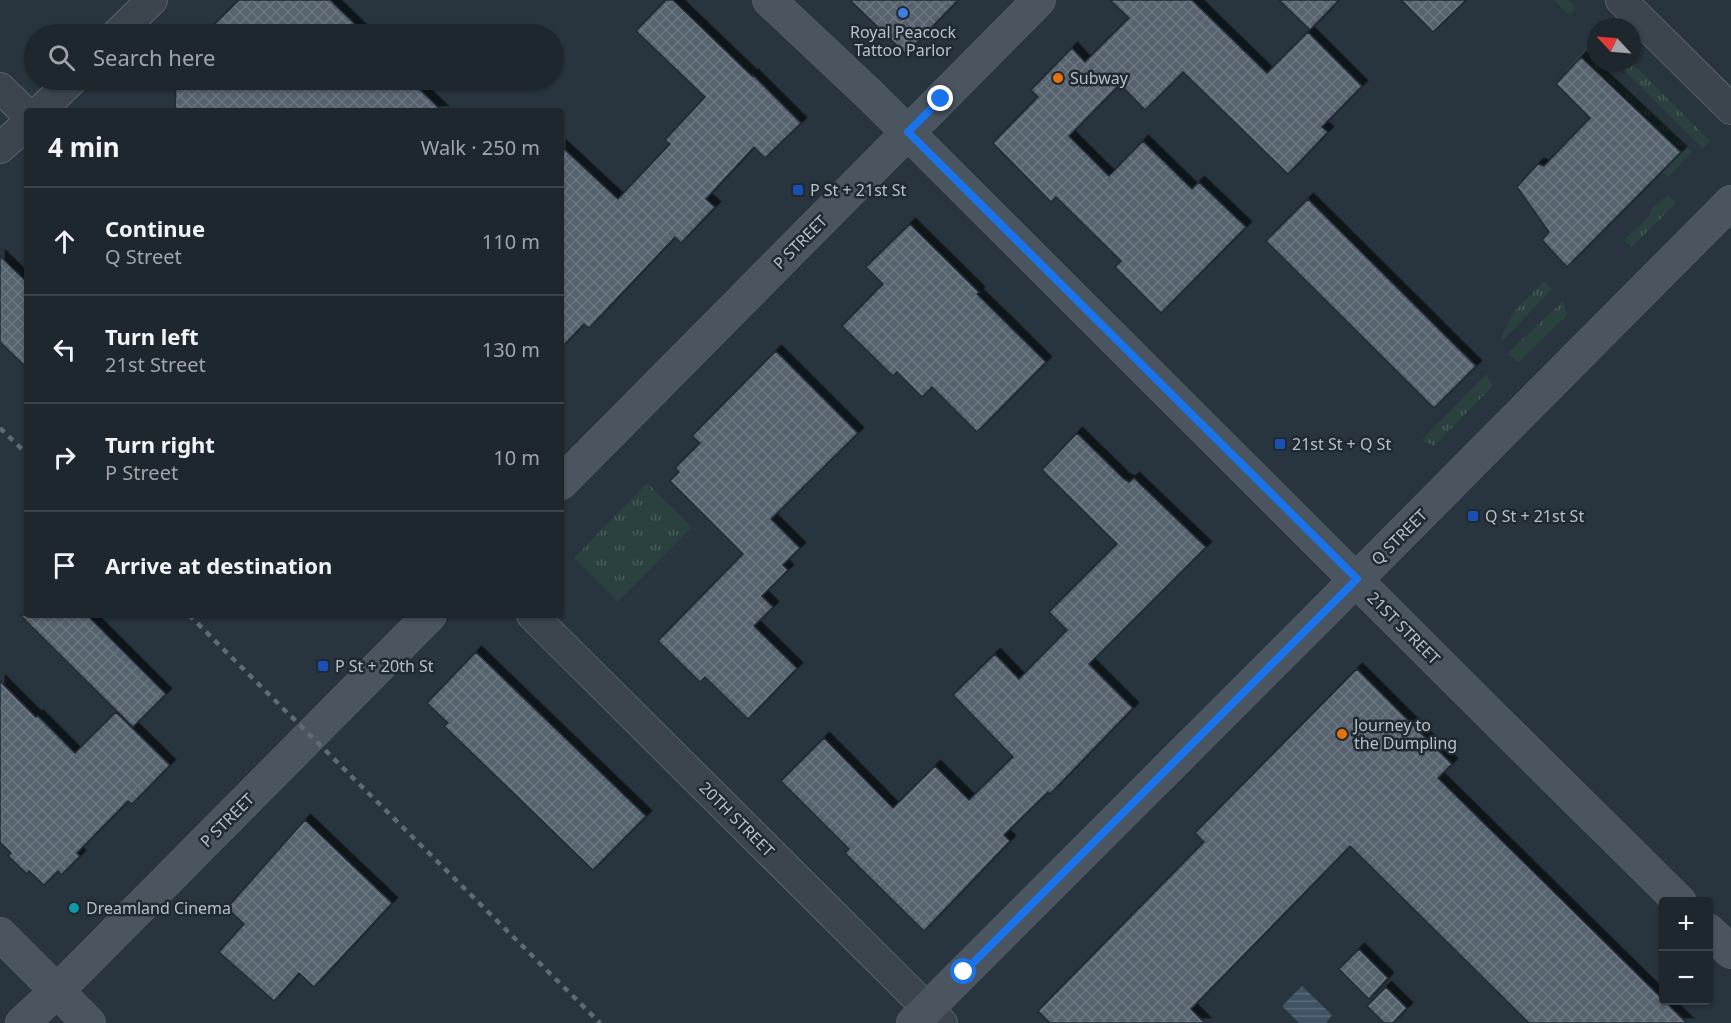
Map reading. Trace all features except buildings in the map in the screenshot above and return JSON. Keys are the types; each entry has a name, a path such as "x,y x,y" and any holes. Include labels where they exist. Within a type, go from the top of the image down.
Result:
{"main road":[{"name":"21ST STREET","path":"770,0 908,132 1675,897"},
{"name":"P STREET","path":"564,480 1039,0"},
{"name":"Q STREET","path":"927,1018 1357,579 1731,202"},
{"name":"P STREET","path":"22,1023 57,991 427,618"},
{"path":"0,934 90,1023"},
{"path":"1713,935 1731,952"}],"street":[{"path":"127,24 152,0"},
{"path":"1621,0 1731,109"},
{"path":"0,88 24,111"},
{"path":"43,108 62,90"},
{"path":"0,148 24,127"},
{"name":"20TH STREET","path":"535,618 927,1018"}],"green space":[{"path":"1554,0 1568,0 1575,6 1573,12 1569,15"},
{"path":"1587,49 1587,61 1582,56 1566,72 1565,70"},
{"path":"1599,72 1610,72 1692,152 1668,177 1662,172 1682,151"},
{"path":"1626,72 1641,72 1710,141 1702,148"},
{"path":"1668,195 1676,203 1632,247 1624,240 1649,216 1653,207"},
{"path":"1544,281 1552,289 1503,340 1501,338 1513,313"},
{"path":"1563,301 1567,315 1519,362 1507,354"},
{"path":"1486,374 1493,386 1434,446 1422,440"},
{"path":"647,483 692,527 618,602 574,558"}],"water":[{"path":"1302,986 1332,1015 1326,1023 1299,1023 1282,1006"}],"railway":[{"path":"0,428 24,451"},
{"path":"192,618 600,1023"}],"place":[{"name":"Royal Peacock Tattoo Parlor","path":"903,13"},
{"name":"Subway","path":"1058,78"},
{"name":"P St + 21st St","path":"798,190"},
{"name":"21st St + Q St","path":"1280,444"},
{"name":"Q St + 21st St","path":"1473,516"},
{"name":"P St + 20th St","path":"323,666"},
{"name":"Journey to the Dumpling","path":"1342,734"},
{"name":"Dreamland Cinema","path":"74,908"}],"route":[{"path":"941,99 908,132 1357,579 964,972"}]}
